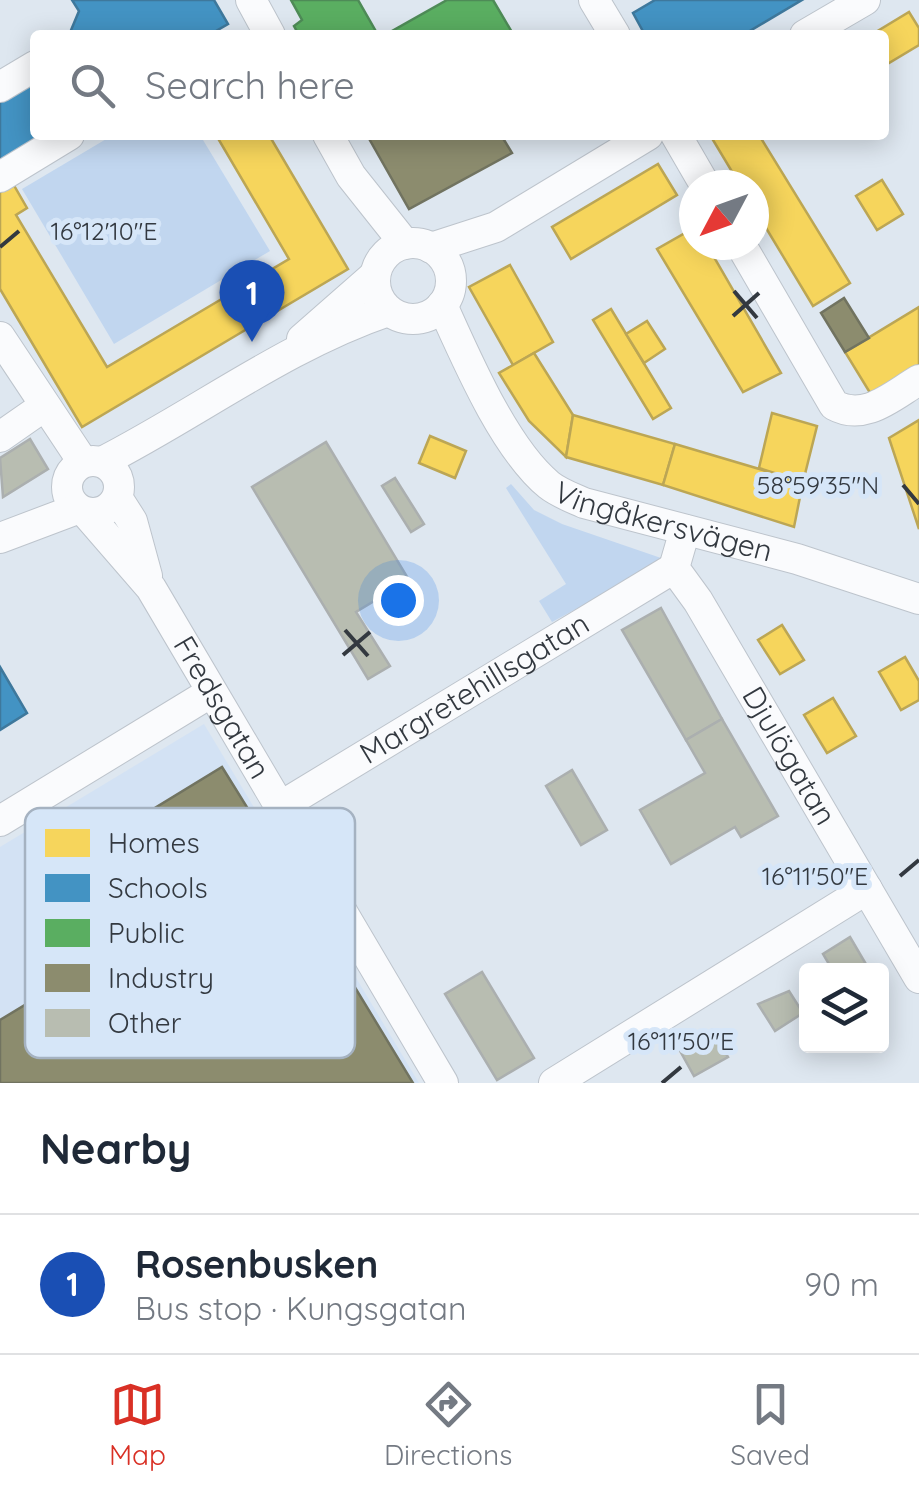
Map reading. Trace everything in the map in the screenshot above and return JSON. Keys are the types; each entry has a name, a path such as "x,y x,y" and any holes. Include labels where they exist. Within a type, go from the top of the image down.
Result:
{"street":[{"path":"594,0 612,30"},
{"path":"814,30 865,0"},
{"path":"0,177 61,140"},
{"path":"331,140 351,176 373,240 378,298 397,314"},
{"path":"90,487 160,434 288,354 397,314 426,317 442,305 450,274 496,227 640,140"},
{"path":"679,140 697,170"},
{"path":"351,176 418,246 444,260 450,274"},
{"path":"288,354 376,272 388,252 496,227"},
{"path":"750,260 834,405 849,413 867,411 919,380"},
{"name":"Vingåkersvägen","path":"442,305 466,364 532,468 552,488 584,503 797,559 919,598"},
{"name":"Vingåkersvägen","path":"397,314 466,364"},
{"name":"Fredsgatan","path":"0,337 90,487 132,521 151,588 278,808"},
{"path":"0,437 43,407"},
{"path":"674,568 686,530"},
{"name":"Margretehillsgatan","path":"278,808 674,568"},
{"name":"Djulögatan","path":"674,568 698,601 919,978"},
{"path":"0,821 210,693"},
{"path":"554,1083 867,889"},
{"name":"Fredsgatan","path":"355,936 443,1083"}],"shaded area":[{"path":"105,140 203,140 270,251 114,344 22,189"},
{"path":"511,484 534,510 562,524 661,558 661,563 552,622 539,601 566,584 506,488"},
{"path":"204,724 254,808 65,808"},
{"path":"25,832 25,1058 355,1058 355,976 419,1083 0,1083 0,847"}],"building: Homes":[{"path":"909,12 919,28 919,45 889,63 889,30 879,30"},
{"path":"219,140 272,140 348,269 82,427 0,289 0,189 12,182 27,208 16,215 107,367 289,259"},
{"path":"713,140 762,140 850,283 813,306 769,233 769,170 731,170"},
{"path":"658,164 677,195 571,259 552,227"},
{"path":"882,180 903,214 877,230 856,196"},
{"path":"679,237 679,260 716,260 781,373 743,392 657,249"},
{"path":"510,265 553,342 513,365 469,287"},
{"path":"919,307 919,368 872,396 845,352"},
{"path":"611,309 671,408 653,419 593,320"},
{"path":"647,321 665,349 644,363 626,334"},
{"path":"534,353 573,415 566,457 529,421 499,373"},
{"path":"772,413 817,426 803,482 759,468"},
{"path":"573,415 675,444 663,485 566,457"},
{"path":"919,420 919,529 889,438"},
{"path":"430,436 466,451 455,478 419,463"},
{"path":"675,444 803,482 794,527 663,485"},
{"path":"782,625 804,660 780,674 758,640"},
{"path":"905,657 919,681 919,700 901,710 879,672"},
{"path":"833,698 856,736 827,753 804,715"}],"building: Schools":[{"path":"72,0 214,0 228,24 218,30 71,30 79,11"},
{"path":"655,0 802,0 751,30 642,30 633,13"},
{"path":"30,82 30,140 35,140 0,161 0,101"},
{"path":"0,667 27,713 0,730"}],"building: Public":[{"path":"291,0 358,0 375,30 296,30 294,26 302,20"},
{"path":"447,0 493,0 511,30 394,30"}],"building: Industry":[{"path":"370,140 504,140 512,153 409,209"},
{"path":"844,298 869,338 845,352 821,313"},
{"path":"222,767 248,808 155,808"},
{"path":"355,987 413,1083 0,1083 0,1020 25,1005 25,1058 355,1058"}],"building: Other":[{"path":"30,439 48,469 3,497 0,458"},
{"path":"326,442 409,580 356,612 390,666 368,679 252,487"},
{"path":"395,478 424,524 411,532 382,486"},
{"path":"661,608 722,719 686,740 622,630"},
{"path":"722,719 778,816 741,837 735,827 671,864 640,810 705,773 686,740"},
{"path":"572,770 607,830 581,845 546,786"},
{"path":"850,937 865,963 828,963 823,954"},
{"path":"482,972 534,1058 497,1080 445,994"},
{"path":"789,991 799,1007 799,1016 775,1031 758,1004"},
{"path":"712,1030 728,1057 694,1076 679,1049"}],"place":[{"name":"Rosenbusken","path":"252,342"}]}
